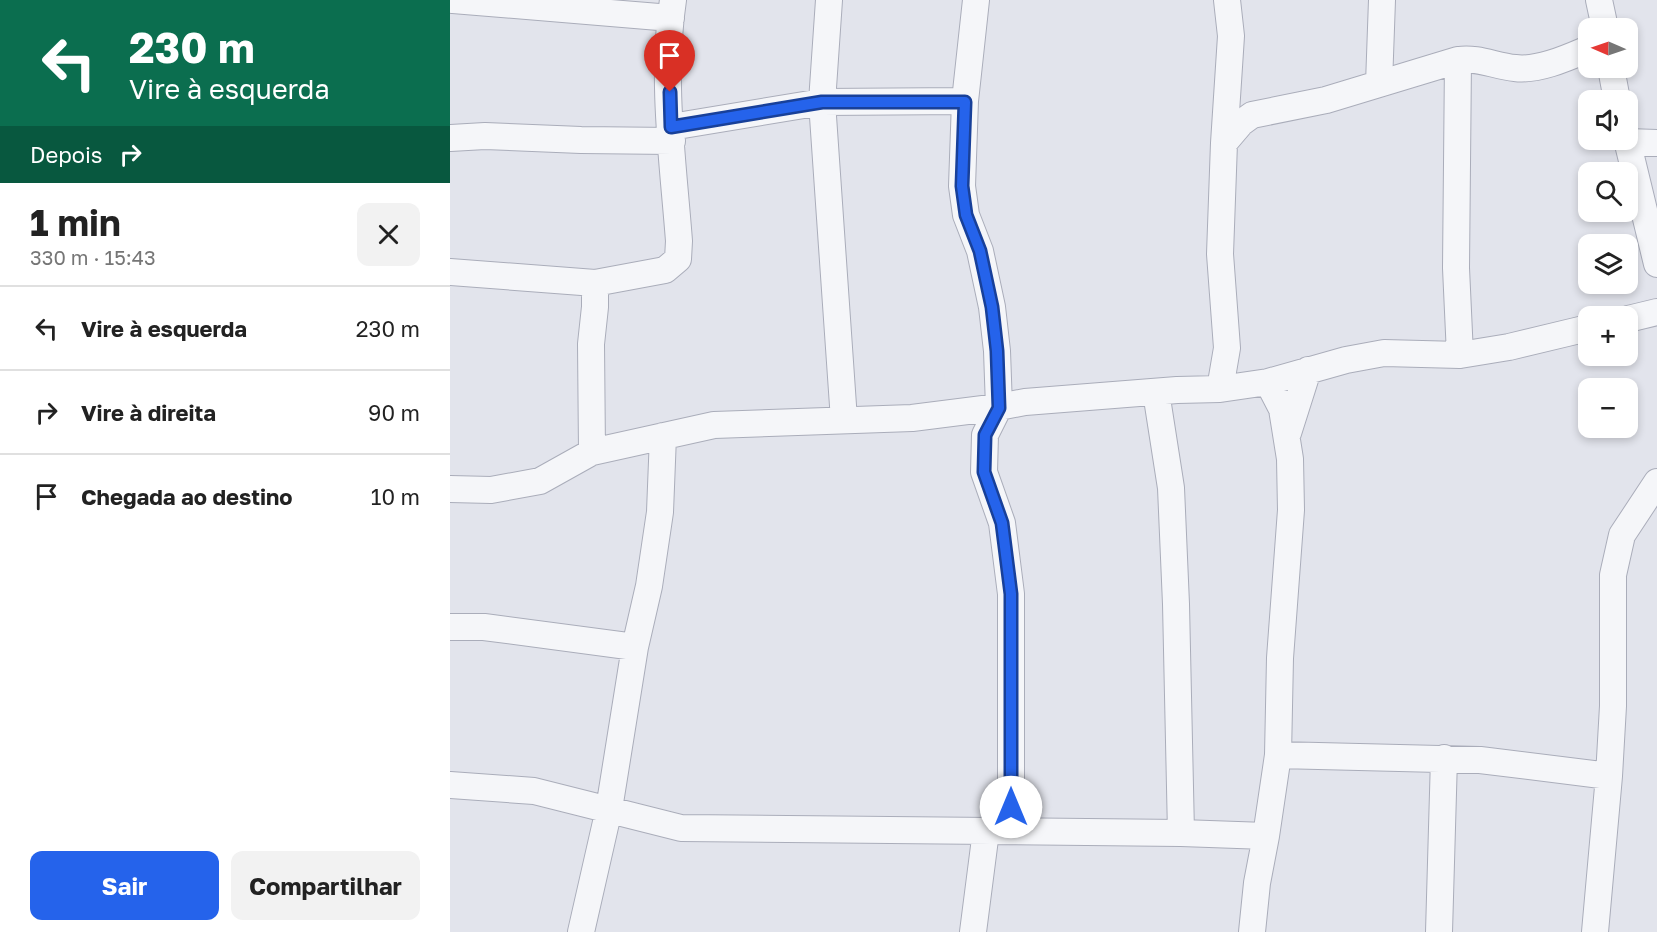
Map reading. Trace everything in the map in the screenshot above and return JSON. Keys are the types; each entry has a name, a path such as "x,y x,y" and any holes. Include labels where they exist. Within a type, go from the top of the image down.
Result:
{"street":[{"path":"450,272 595,283 665,270 678,259 679,241 671,134 672,9 453,0"},
{"path":"829,0 822,102 844,420"},
{"path":"976,0 965,102 962,186 966,215 980,251 992,307 997,351 999,408 985,435 984,472 1002,523 1011,594 1011,831"},
{"path":"1220,389 1227,348 1220,254 1231,36 1227,0"},
{"path":"1379,84 1382,0"},
{"path":"1599,0 1603,18"},
{"path":"1224,143 1241,123 1252,115 1326,100 1458,60 1474,60 1516,69 1536,67 1578,52"},
{"path":"1458,60 1456,268 1460,355"},
{"path":"450,138 485,136 581,140 671,134 822,102 965,102"},
{"path":"1638,142 1657,143"},
{"path":"1629,150 1657,264"},
{"path":"592,452 591,344 595,283"},
{"path":"1638,317 1657,312"},
{"path":"450,489 491,490 540,481 592,452 714,425 912,418 999,408 1025,402 1220,389 1268,381 1346,360 1384,353 1460,355 1509,347 1578,330"},
{"path":"1287,436 1308,370"},
{"path":"1252,932 1257,882 1278,755 1281,646 1291,510 1287,436 1282,409 1268,381"},
{"path":"1156,392 1171,488 1181,833"},
{"path":"581,932 609,809 635,647 649,586 658,523 663,436"},
{"path":"1595,932 1613,706 1613,575 1623,535 1647,512 1657,482"},
{"path":"450,627 484,627 635,647"},
{"path":"1278,755 1480,760 1609,776"},
{"path":"1440,932 1444,758"},
{"path":"450,785 534,791 681,828 1181,833 1266,836"},
{"path":"973,932 986,831"}],"route":[{"path":"670,92 671,127 822,102 965,102 962,186 966,215 980,251 992,307 997,351 999,408 985,435 984,472 1002,523 1011,594 1011,807"}]}
